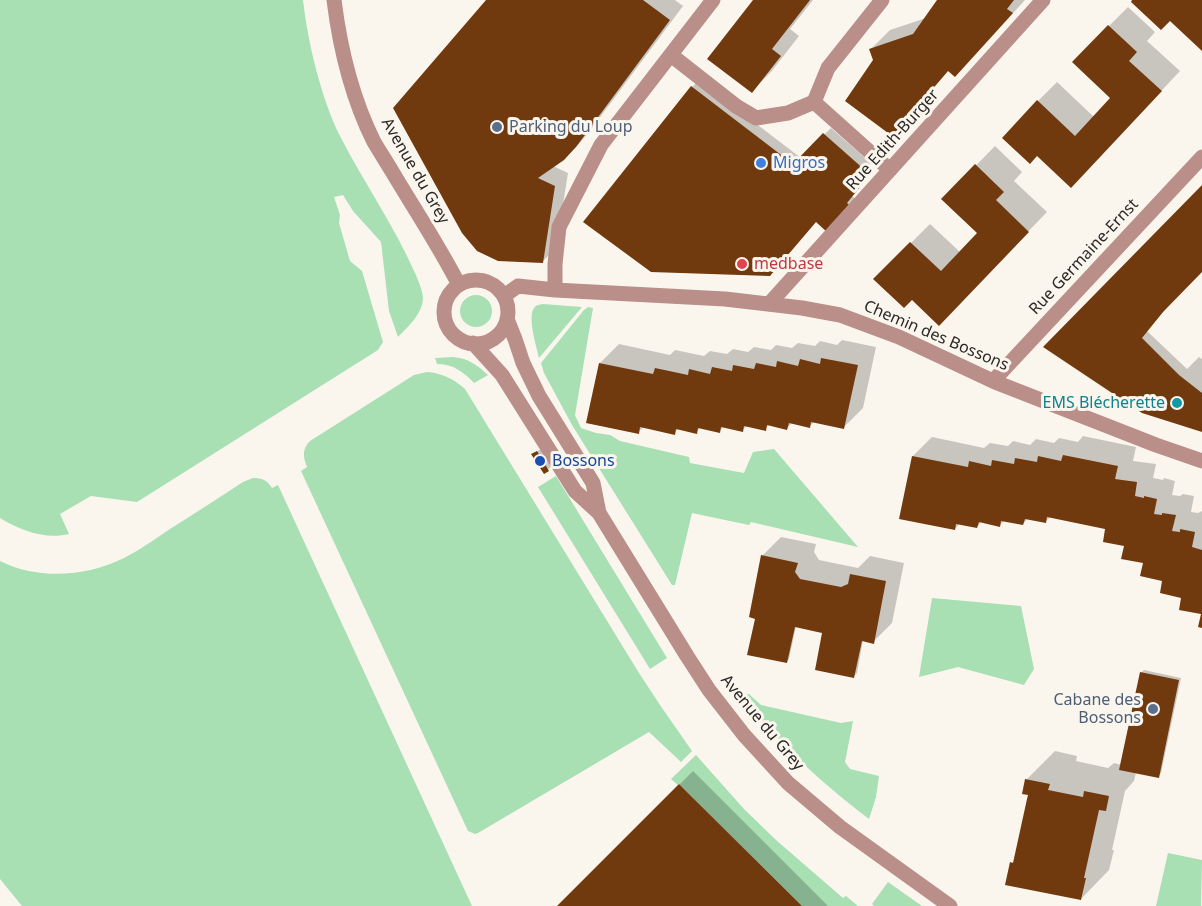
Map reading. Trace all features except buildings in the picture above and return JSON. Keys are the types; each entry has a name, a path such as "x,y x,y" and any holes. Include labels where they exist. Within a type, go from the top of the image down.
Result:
{"street":[{"name":"Avenue du Grey","path":"334,0 339,36 347,67 358,104 374,142 459,285"},
{"path":"555,290 559,227 601,145 713,0"},
{"path":"670,55 736,106 756,118 788,113 814,102 828,68 882,0"},
{"name":"Rue Edith-Burger","path":"769,304 1043,0"},
{"path":"814,102 890,170"},
{"name":"Rue Germaine-Ernst","path":"993,381 1202,157"},
{"path":"475,280 484,281 492,284 504,296 507,303 507,320 504,328 489,341 473,344 455,336 449,328 444,309 452,291 459,285 475,280"},
{"name":"Chemin des Bossons","path":"504,296 518,286 725,299 840,315 899,337 993,381 1202,461"},
{"name":"Avenue du Grey","path":"507,320 523,363 539,396 593,483 599,513"},
{"name":"Avenue du Grey","path":"473,344 502,375 575,491 599,513 675,638 709,690 744,735 788,783 840,827 950,906"}],"green space":[{"path":"0,0 303,0 316,70 333,121 407,255 423,296 417,315 398,337 389,311 381,242 353,211 343,195 334,197 350,261 362,271 383,342 378,350 137,502 91,496 60,514 69,534 60,536 33,533 0,518"},
{"path":"476,295 487,300 492,311 487,322 476,327 465,322 460,311 465,300"},
{"path":"537,305 582,307 539,358 533,333 532,312"},
{"path":"588,307 593,308 575,415 581,428 610,435 620,441 689,457 690,463 744,473 753,452 774,449 858,547 751,522 749,525 692,513 675,585 672,585 572,425 544,373 541,363"},
{"path":"453,357 472,363 488,375 474,383 458,369 437,364 435,358"},
{"path":"427,372 448,377 465,389 639,673 692,751 681,762 649,732 478,833 468,831 301,471 307,467 304,453 310,441 414,375"},
{"path":"556,476 667,658 650,669 538,487"},
{"path":"253,478 264,480 272,488 278,485 472,906 22,906 0,879 0,561 30,571 46,573 62,574 94,569 136,552 243,482"},
{"path":"932,598 1021,606 1034,669 1024,685 958,667 919,677"},
{"path":"745,694 749,694 761,705 841,723 853,721 845,762 850,769 879,776 876,797 869,819 820,779 785,746 744,698"},
{"path":"696,755 744,809 776,840 843,898 846,896 858,906 802,906 679,784 671,779"},
{"path":"1168,853 1202,860 1201,906 1156,906"},
{"path":"888,882 922,906 874,906 872,904"}],"place":[{"name":"Parking du Loup","path":"497,127"},
{"name":"Migros","path":"761,163"},
{"name":"medbase","path":"742,264"},
{"name":"EMS Blécherette","path":"1177,403"},
{"name":"Bossons","path":"540,461"},
{"name":"Cabane des Bossons","path":"1153,709"}]}
